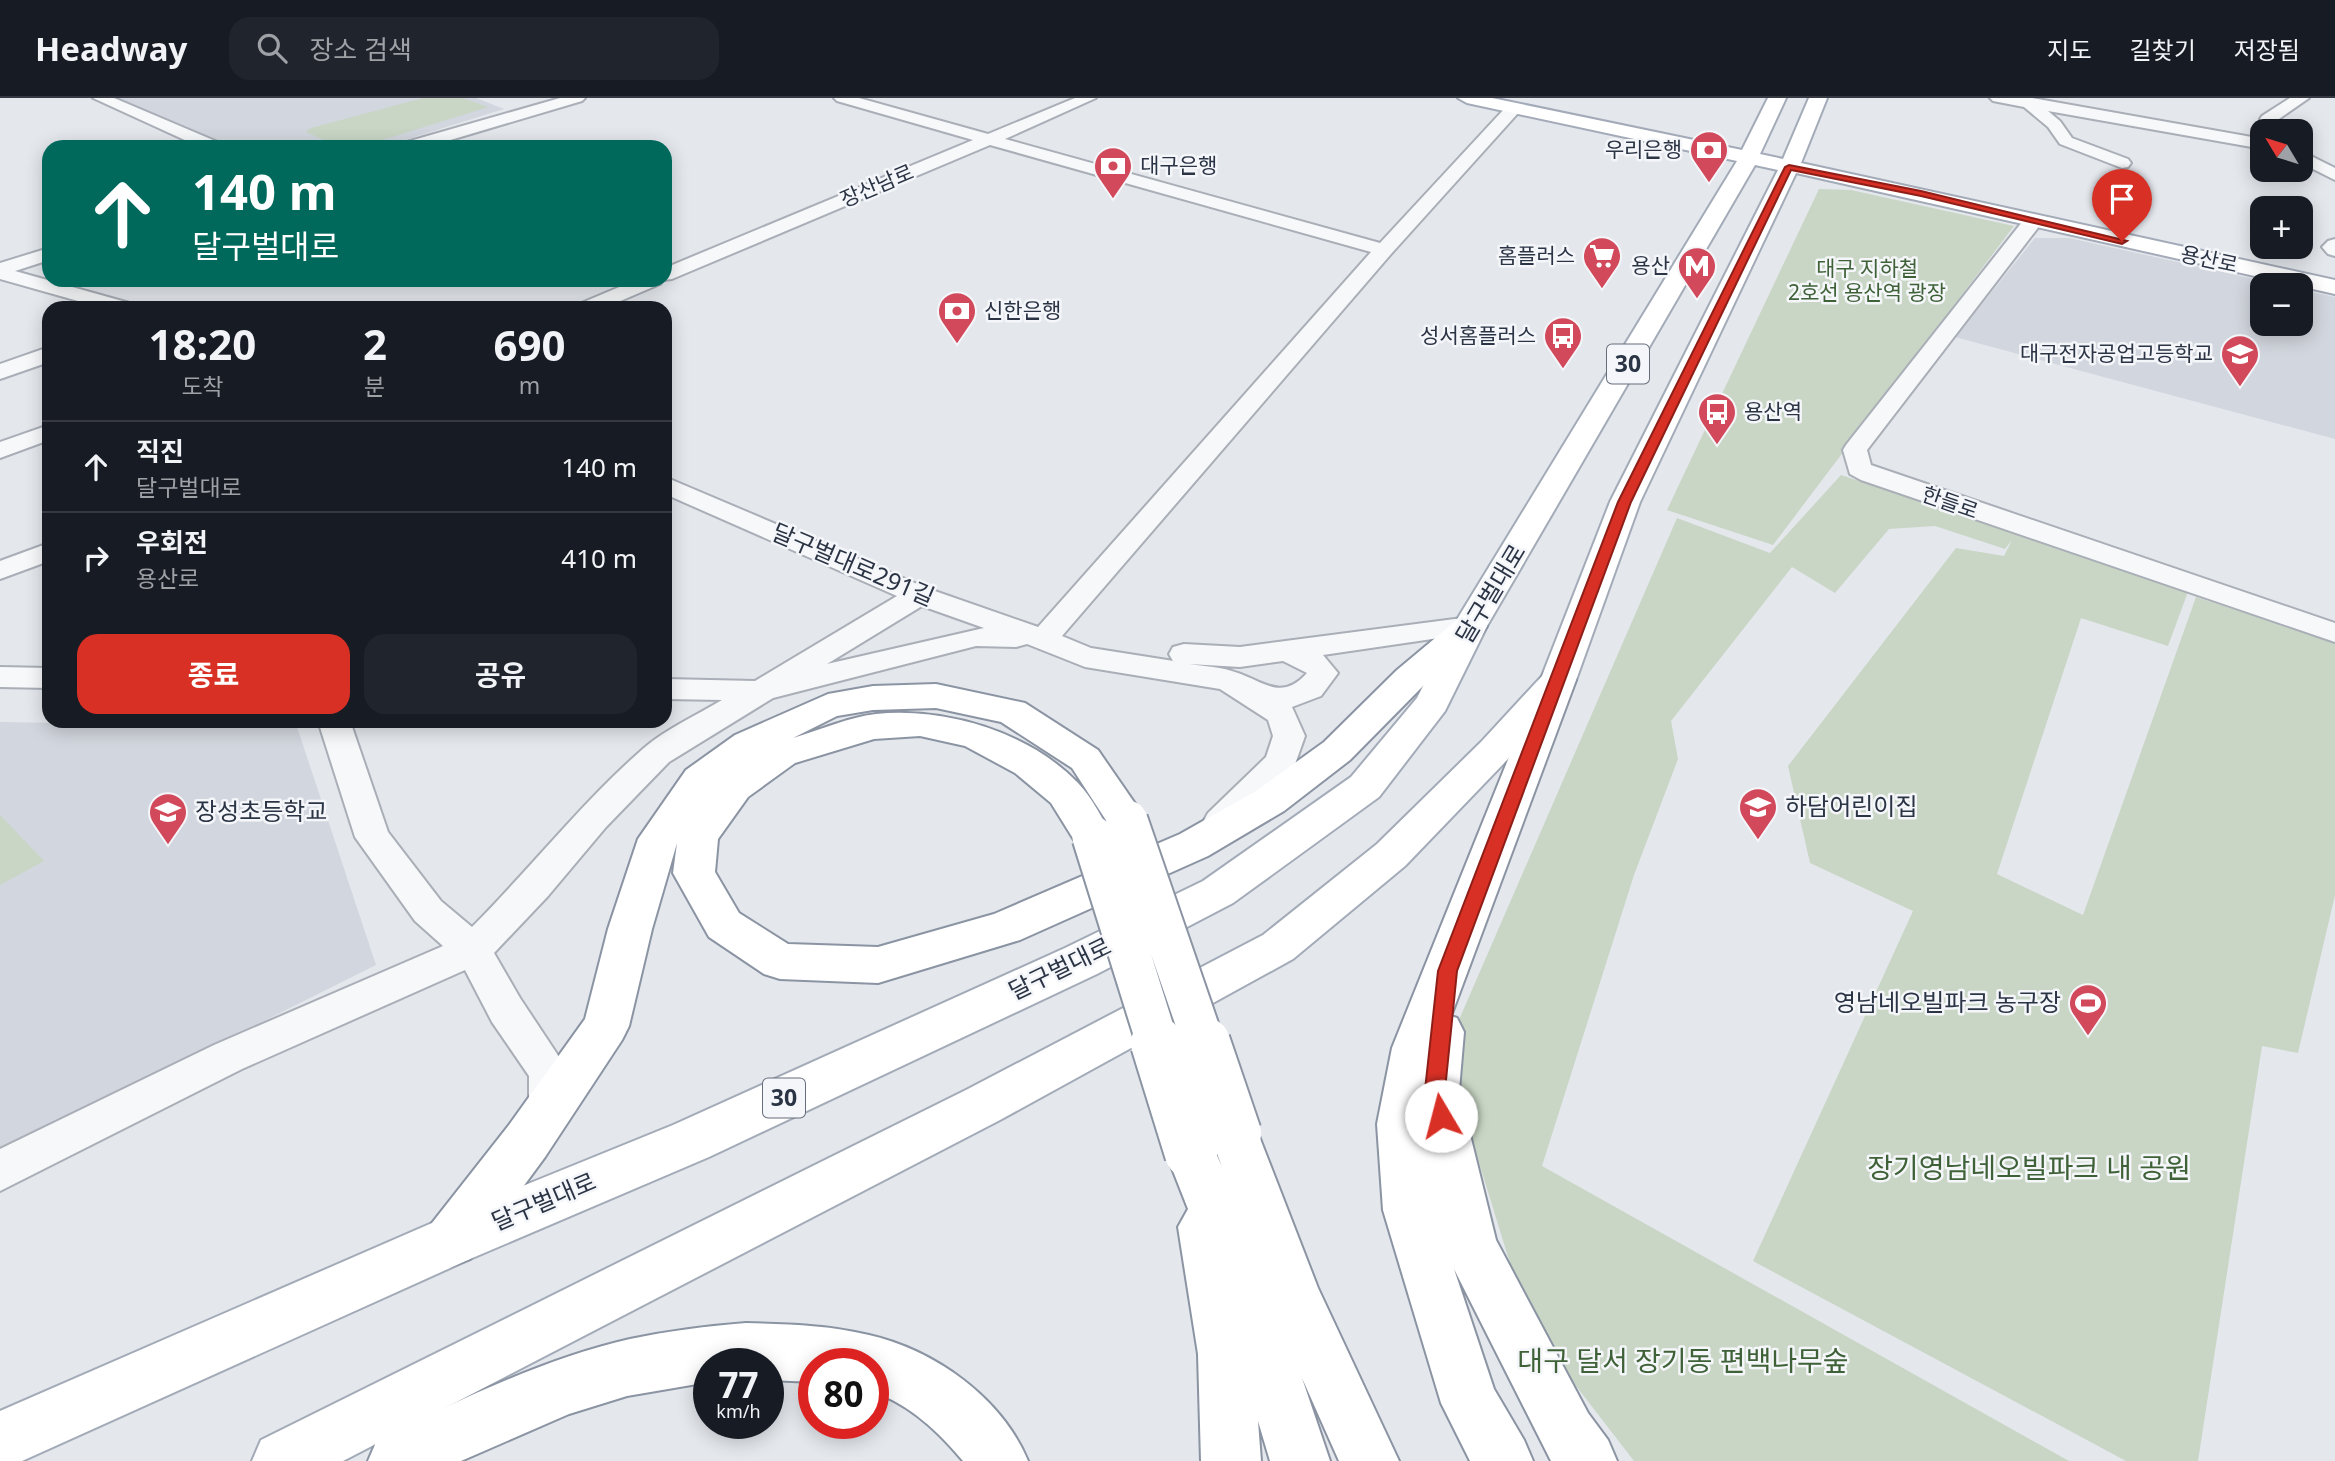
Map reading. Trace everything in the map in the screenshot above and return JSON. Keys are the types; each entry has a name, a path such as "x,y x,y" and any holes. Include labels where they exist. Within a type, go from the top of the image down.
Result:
{"main road":[{"name":"용산로","path":"1466,98 1921,194 2335,287"},
{"name":"달구벌대로","path":"0,1441 451,1241 691,1141 1081,961 1218,892 1365,787 1432,704 1470,626 1748,159 1777,98"},
{"name":"30","path":"282,1461 983,1104 1278,947 1391,855 1494,751 1558,680 1625,502 1789,167 1818,98"},
{"path":"1110,829 1028,764 976,736 920,724 873,727 782,754 734,787 698,836 694,873 723,925 780,961 878,965 1005,928 1194,845 1270,801 1337,751 1410,678 1470,626"},
{"path":"1503,1461 1469,1403 1409,1210 1401,1124 1415,1048 1558,680"},
{"path":"451,1241 606,1026 630,929 658,839 699,780 748,744 828,706 873,698 936,696 1013,712 1085,759 1213,1143 1244,1285 1300,1461"},
{"path":"1447,971 1435,1090 1471,1247 1567,1434 1587,1461"},
{"path":"1213,1143 1231,1461"},
{"path":"1213,1143 1295,1300 1369,1461"},
{"path":"398,1461 447,1436 579,1380 654,1361 721,1351 798,1352"},
{"path":"889,1368 924,1387 960,1416 998,1461"}],"street":[{"path":"101,98 198,140"},
{"path":"433,140 576,98"},
{"path":"842,98 1384,250"},
{"name":"장산남로","path":"672,272 1088,98"},
{"path":"1998,98 2023,100 2250,142"},
{"path":"2268,119 2301,98"},
{"path":"2023,100 2054,124 2066,141 2122,163"},
{"path":"2140,107 2157,124"},
{"path":"1043,639 1384,250 1513,109"},
{"path":"2314,156 2335,158"},
{"path":"2314,162 2335,175"},
{"name":"한들로","path":"2033,221 1855,450 1859,469 2335,633"},
{"path":"0,271 42,256"},
{"path":"0,271 42,283"},
{"path":"54,287 102,301"},
{"path":"603,301 636,287"},
{"path":"0,372 42,357"},
{"path":"0,451 42,435"},
{"name":"달구벌대로291길","path":"672,492 919,595 1043,639 1085,657 1228,680 1255,695"},
{"path":"0,571 42,554"},
{"path":"0,1171 229,1057 473,950 535,886 594,818 657,754 919,595"},
{"path":"672,689 759,691 976,637 1043,639 1159,653 1240,657 1470,626"},
{"path":"1255,695 1286,699 1304,693 1318,683 1323,673 1315,663 1287,651"},
{"path":"0,677 42,678"},
{"path":"1194,845 1240,805 1281,762 1289,736 1282,715 1255,695"},
{"path":"336,728 372,837 428,911 473,950 506,1010 549,1072 550,1107"},
{"path":"0,1420 48,1419"}],"shaded area":[{"path":"119,98 476,98 504,109 404,140 211,140 187,129 187,126 183,127"},
{"name":"대구전자공업고등학교","path":"2035,238 2069,238 2250,278 2250,336 2313,336 2313,292 2335,297 2335,439 1955,337"},
{"name":"장성초등학교","path":"0,722 42,723 42,728 297,728 376,965 0,1153"}],"green space":[{"path":"423,98 463,98 488,107 382,140 324,140 306,132 311,128"},
{"name":"대구 지하철 2호선 용산역 광장","path":"1819,189 1851,190 2014,226 1773,545 1667,510"},
{"name":"장기영남네오빌파크 내 공원","path":"1841,475 2189,589 2168,646 2081,618 1997,874 2083,915 2196,597 2335,642 2335,895 2298,1053 2262,1046 2198,1461 2126,1461 1753,1261 1913,911 1810,863 1788,766 1956,548 2004,556 2012,540 2005,549 1935,526 1889,529 1835,593 1792,567 1671,721 1678,759 1634,875 1542,1166 2069,1461 1634,1461 1529,1325 1445,1052 1677,518 1770,553"},
{"path":"0,815 44,861 0,885"}],"place":[{"name":"우리은행","path":"1709,184"},
{"name":"대구은행","path":"1113,200"},
{"name":"홈플러스","path":"1602,290"},
{"name":"용산","path":"1697,300"},
{"name":"신한은행","path":"957,345"},
{"name":"성서홈플러스","path":"1563,370"},
{"name":"대구전자공업고등학교","path":"2240,388"},
{"name":"용산역","path":"1717,446"},
{"name":"하담어린이집","path":"1758,841"},
{"name":"장성초등학교","path":"168,846"},
{"name":"영남네오빌파크 농구장","path":"2088,1037"}],"route":[{"path":"1441,1116 1435,1090 1447,971 1625,502 1789,167 1921,194 2122,241"}],"park label":[{"name":"대구 달서 장기동 편백나무숲","path":"1683,1361"}]}
